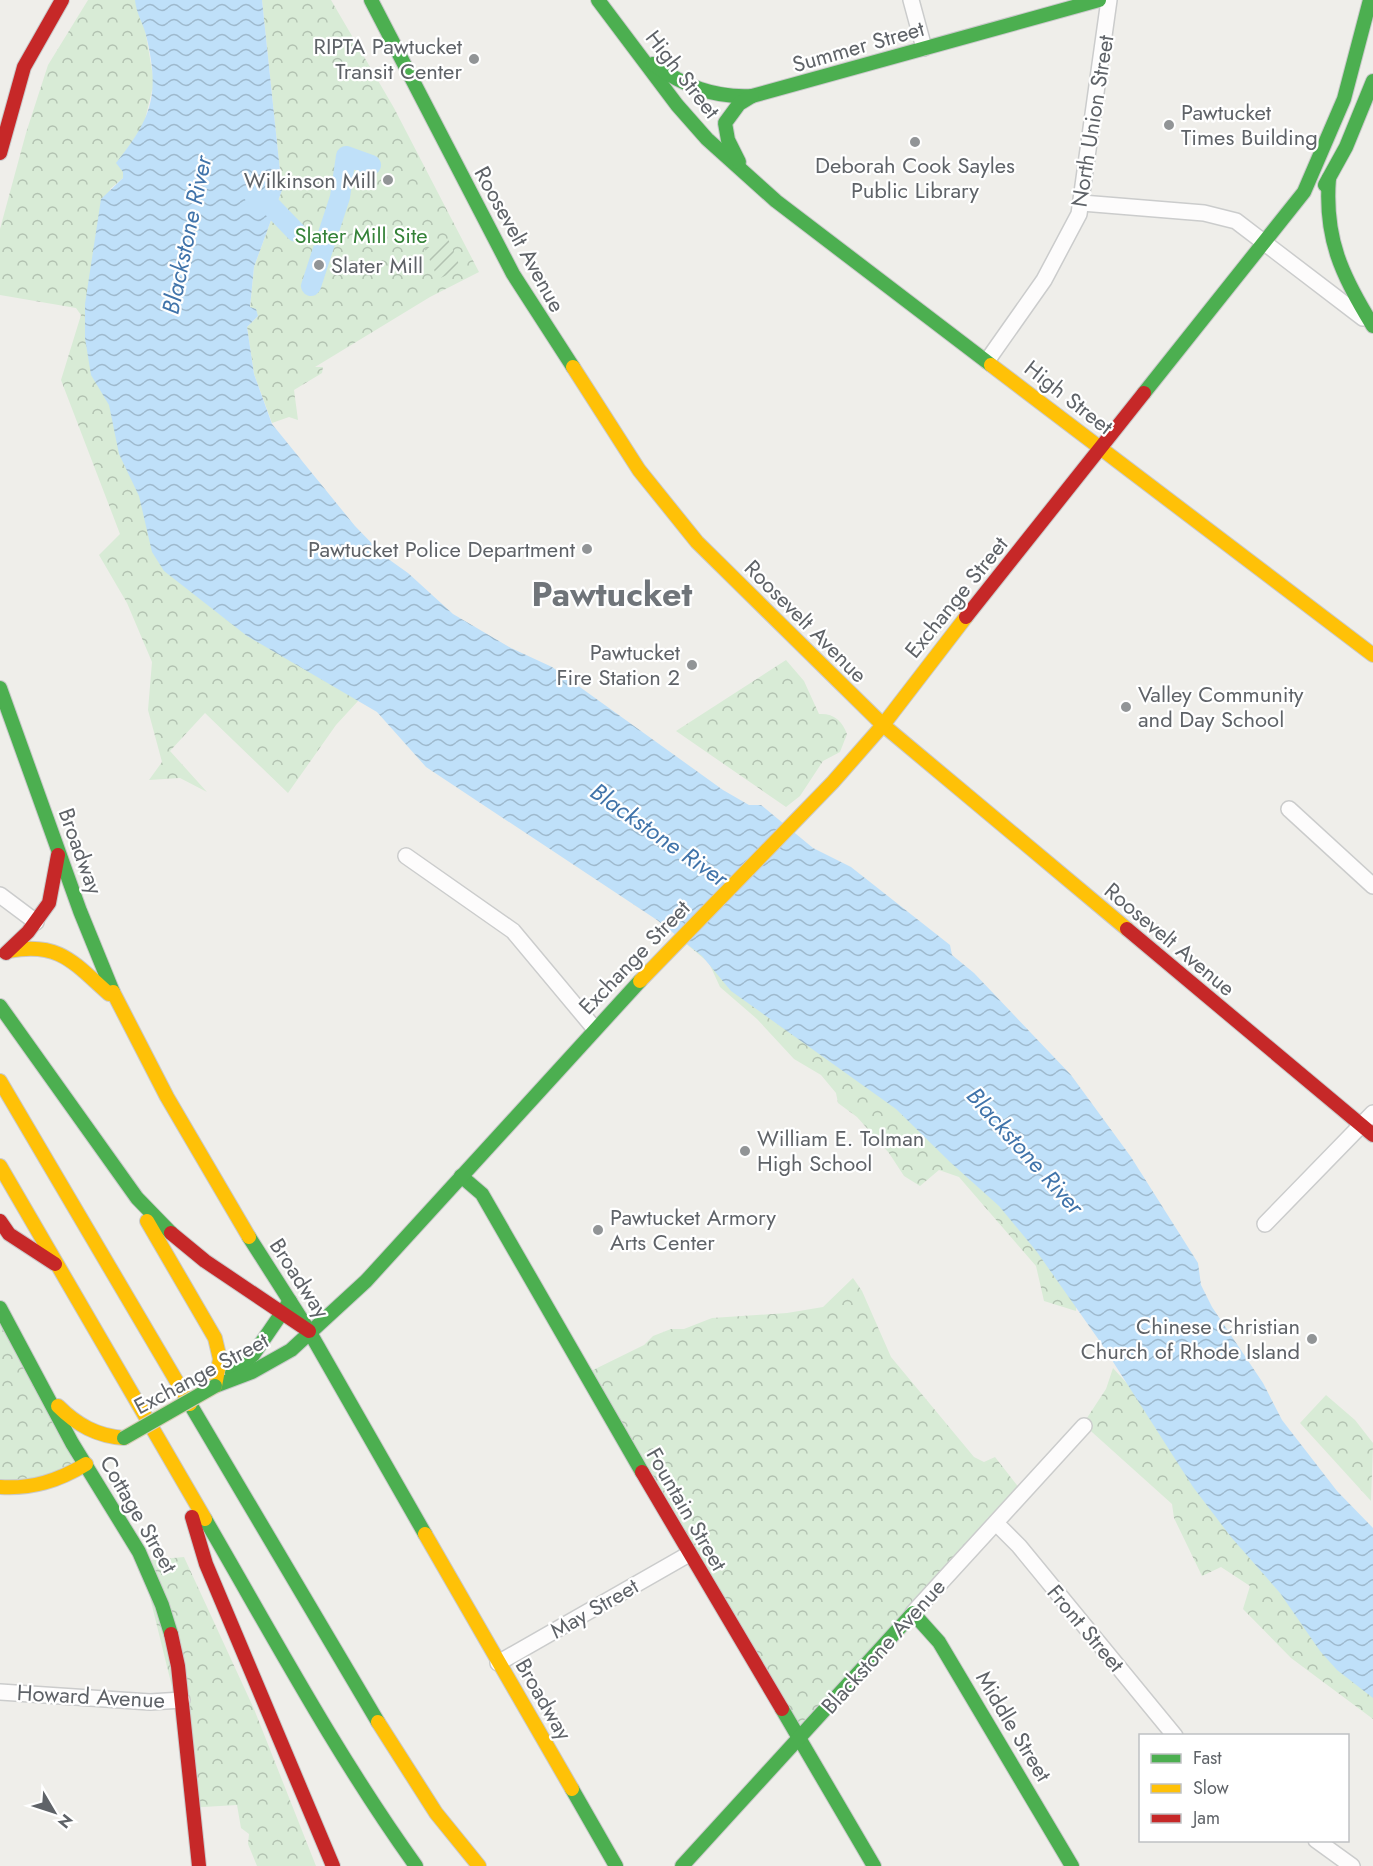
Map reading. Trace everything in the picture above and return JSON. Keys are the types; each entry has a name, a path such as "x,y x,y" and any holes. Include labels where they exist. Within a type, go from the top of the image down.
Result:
{"main road":[{"path":"0,104 62,0"},
{"name":"Roosevelt Avenue","path":"371,0 513,274 639,470 697,542 883,725 1373,1135"},
{"name":"High Street","path":"598,0 677,105 707,139 795,217 1373,655"},
{"name":"Summer Street","path":"637,49 663,72 695,88 727,97 752,96 1099,0"},
{"name":"Exchange Street","path":"0,1487 39,1487 61,1479 124,1438 215,1386 261,1367 291,1350 366,1281 594,1028 798,820 883,725 910,687 1304,192 1323,158 1349,85 1370,0"},
{"path":"0,153 16,88 34,46"},
{"name":"Exchange Street","path":"1266,242 1295,222 1329,178 1346,147 1373,81"},
{"name":"High Street","path":"742,168 728,140 725,123 739,104 752,96"},
{"path":"1329,178 1327,214 1331,244 1342,272 1373,326"},
{"name":"Broadway","path":"0,688 59,853 117,1001 206,1166 309,1331 616,1866"},
{"path":"4,954 36,922 52,893 59,853"},
{"path":"4,954 32,946 56,950 77,964 117,1001"},
{"path":"0,1006 137,1198 200,1257 309,1331"},
{"path":"0,1081 398,1757 436,1813 479,1866"},
{"path":"0,1166 345,1760 416,1866"},
{"name":"Fountain Street","path":"461,1176 482,1194 488,1204 689,1554 874,1866"},
{"path":"137,1198 148,1224 215,1338 220,1359 215,1386"},
{"path":"0,1221 9,1234 58,1265"},
{"path":"215,1386 253,1355 290,1301"},
{"name":"Cottage Street","path":"0,1308 51,1398 66,1432 135,1542 158,1588 173,1635 199,1866"},
{"path":"51,1398 80,1426 102,1435 124,1438"},
{"path":"180,1475 206,1564 332,1864"},
{"name":"Blackstone Avenue","path":"682,1866 913,1613"},
{"name":"Middle Street","path":"913,1613 939,1642 1072,1866"}],"street":[{"path":"910,0 924,48"},
{"name":"North Union Street","path":"987,361 1044,280 1072,229 1082,203 1109,0"},
{"path":"1082,203 1224,217 1236,221 1373,326"},
{"path":"1288,809 1373,886"},
{"path":"406,856 513,931 594,1028"},
{"path":"0,896 36,922"},
{"path":"1265,1224 1373,1113"},
{"name":"Blackstone Avenue","path":"913,1613 1084,1426"},
{"name":"Front Street","path":"996,1523 1018,1546 1173,1734"},
{"name":"May Street","path":"498,1663 689,1554"},
{"name":"Howard Avenue","path":"0,1692 150,1702 182,1700"},
{"path":"1319,1842 1352,1866"}],"green space":[{"path":"88,0 140,0 154,82 144,124 123,155 123,178 110,189 358,701 336,725 288,793 205,713 170,751 207,792 180,778 149,780 162,762 148,710 152,662 127,603 99,555 120,534 61,380 81,315 76,308 0,295 0,229 26,133 48,65"},
{"name":"Slater Mill Site","path":"262,0 331,0 394,108 479,272 430,297 315,367 323,367 322,373 294,390 298,420 289,417 272,423 254,374 247,327 258,316 250,308 254,267 282,190"},
{"path":"448,239 461,269 438,279 425,249"},
{"path":"786,660 804,681 819,714 836,718 847,734 840,752 823,761 800,796 786,807 676,731"},
{"path":"678,937 991,1170 1077,1298 1076,1311 1044,1301 1036,1266 959,1177 939,1170 920,1186 904,1176 889,1153 857,1117 838,1103 836,1093 821,1075 794,1059 757,1019 720,987 709,963"},
{"path":"853,1278 862,1291 891,1357 974,1457 984,1462 995,1457 1020,1489 796,1729 587,1373 644,1345 653,1336 671,1329 684,1329 712,1318 787,1313 823,1307"},
{"path":"0,1320 80,1467 0,1486"},
{"path":"1113,1368 1373,1655 1373,1719 1291,1658 1243,1609 1250,1586 1221,1567 1202,1576 1174,1518 1172,1504 1083,1424 1106,1389"},
{"path":"1326,1395 1355,1420 1373,1443 1371,1501 1300,1423"},
{"path":"184,1557 254,1709 316,1866 257,1866 248,1844 249,1834 241,1828 237,1805 186,1808 174,1695 141,1561"}],"water":[{"name":"Blackstone River","path":"135,0 262,0 282,190 254,267 250,307 256,309 258,316 247,327 254,374 272,424 355,526 384,556 408,573 453,614 511,648 552,667 723,790 749,805 761,805 813,848 851,867 950,945 952,955 974,973 1071,1075 1131,1157 1198,1263 1201,1285 1212,1307 1263,1383 1282,1420 1337,1491 1373,1528 1373,1698 1337,1670 1320,1651 1280,1593 1231,1537 1193,1487 1101,1343 1037,1252 999,1206 896,1109 731,991 702,956 657,920 426,767 377,712 247,636 164,571 152,552 139,496 119,454 109,405 91,375 85,338 85,304 101,199 123,178 123,172 116,163 138,132 150,104 152,73 150,55"}],"waterway":[{"path":"311,286 340,197 346,156 371,165"},
{"path":"255,198 269,204 296,232"}],"traffic: fast":[{"path":"371,0 513,274 573,367"},
{"path":"598,0 677,105 707,139 776,201 991,365"},
{"path":"653,64 676,79 712,93 752,96 1099,0"},
{"path":"1144,393 1304,192 1344,99 1370,0"},
{"path":"1325,185 1346,147 1373,81"},
{"path":"739,162 728,140 725,123 739,104 752,96"},
{"path":"1329,178 1329,219 1338,256 1352,290 1373,326"},
{"path":"0,688 80,911 113,992"},
{"path":"215,1386 252,1372 291,1350 366,1281 640,981"},
{"path":"0,1006 137,1198 171,1233"},
{"path":"461,1176 482,1194 642,1472"},
{"path":"249,1237 309,1331 425,1534"},
{"path":"232,1373 253,1355 290,1301"},
{"path":"0,1308 72,1443 139,1552 162,1605 171,1634"},
{"path":"124,1438 215,1386"},
{"path":"190,1404 378,1722"},
{"path":"205,1519 332,1739 416,1866"},
{"path":"682,1866 913,1613 939,1642 1072,1866"},
{"path":"782,1709 874,1866"},
{"path":"572,1789 616,1866"}],"traffic: slow":[{"path":"991,365 1373,655"},
{"path":"573,367 639,470 697,542 883,725"},
{"path":"640,981 833,782 883,725 966,617"},
{"path":"883,725 1127,929"},
{"path":"9,951 41,949 65,957 109,994"},
{"path":"113,992 167,1097 249,1237"},
{"path":"0,1081 190,1404"},
{"path":"0,1166 205,1519"},
{"path":"147,1221 215,1338 220,1359 215,1386"},
{"path":"58,1406 73,1419 96,1432 124,1438"},
{"path":"0,1487 23,1487 44,1483 86,1464"},
{"path":"425,1534 572,1789"},
{"path":"378,1722 436,1813 479,1866"}],"traffic: jam":[{"path":"0,153 24,67 62,0"},
{"path":"966,617 1144,393"},
{"path":"6,953 28,932 49,903 58,855"},
{"path":"1127,929 1373,1135"},
{"path":"0,1221 9,1234 55,1264"},
{"path":"171,1233 205,1261 309,1331"},
{"path":"642,1472 782,1709"},
{"path":"192,1517 206,1564 333,1866"},
{"path":"171,1634 178,1666 199,1866"}],"place":[{"name":"RIPTA Pawtucket Transit Center","path":"474,59"},
{"name":"Pawtucket Times Building","path":"1169,125"},
{"name":"Deborah Cook Sayles Public Library","path":"915,142"},
{"name":"Wilkinson Mill","path":"388,180"},
{"name":"Slater Mill","path":"319,265"},
{"name":"Pawtucket Police Department","path":"587,549"},
{"name":"Pawtucket Fire Station 2","path":"692,665"},
{"name":"Valley Community and Day School","path":"1126,707"},
{"name":"William E. Tolman High School","path":"745,1151"},
{"name":"Pawtucket Armory Arts Center","path":"598,1230"},
{"name":"Chinese Christian Church of Rhode Island","path":"1312,1339"}],"district":[{"name":"Pawtucket","path":"612,594"}]}
